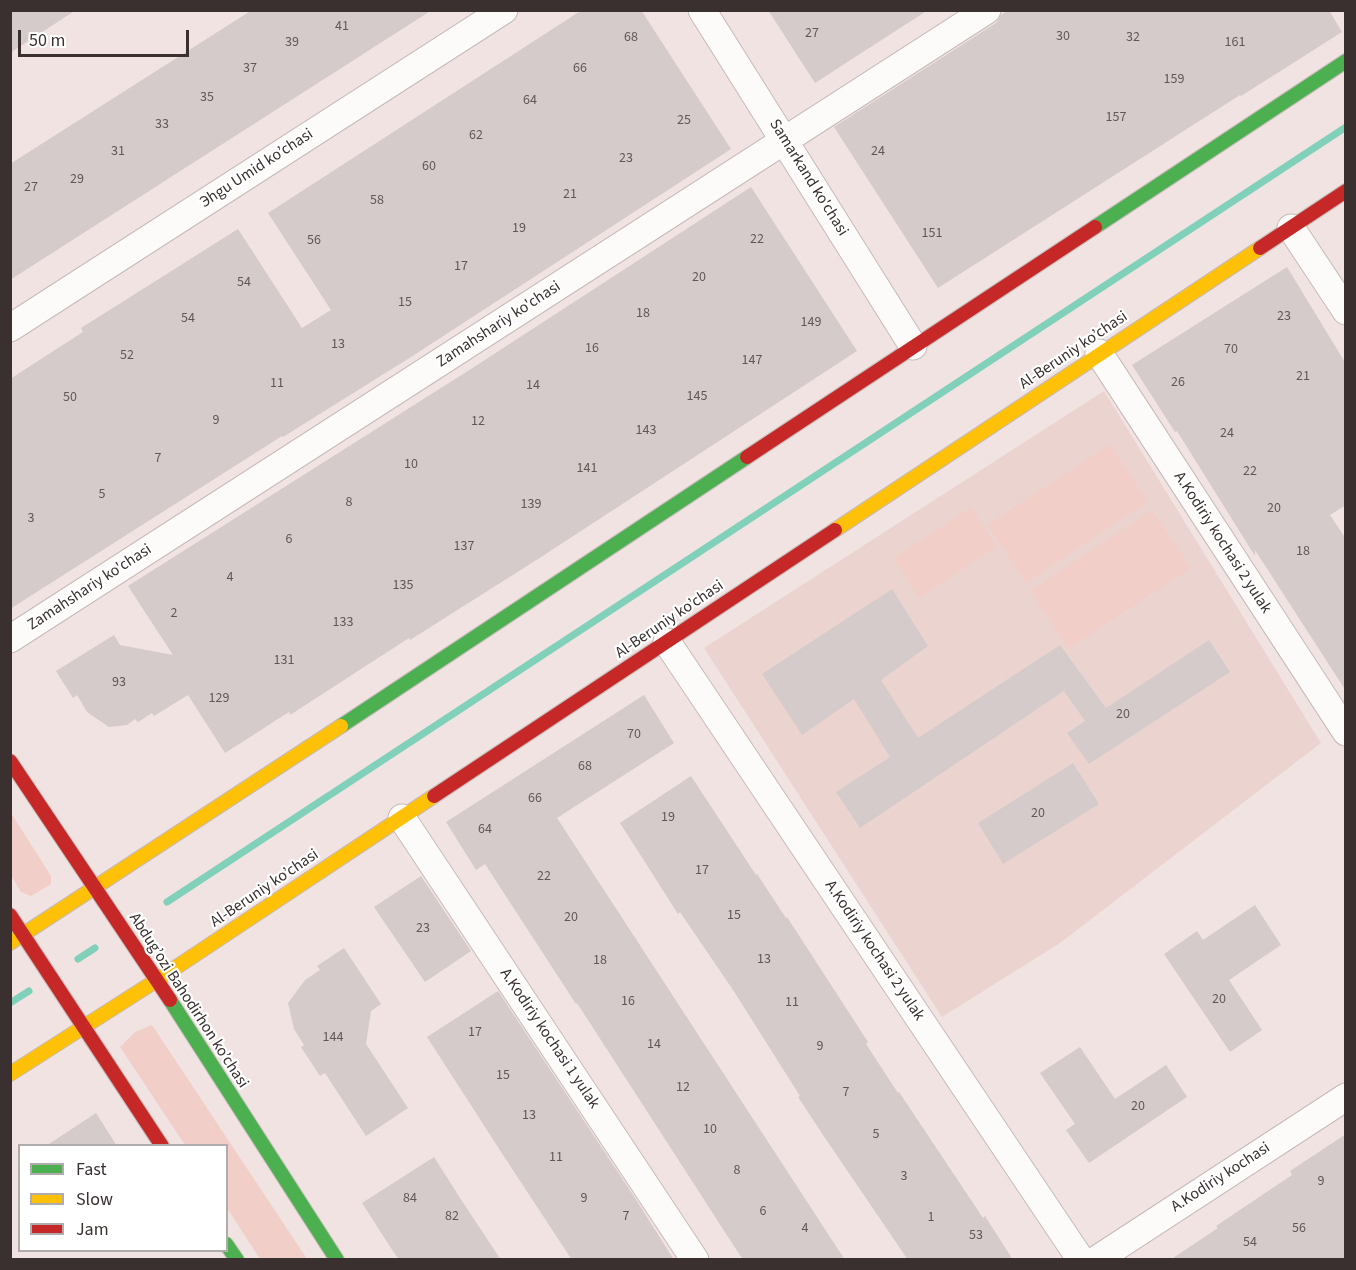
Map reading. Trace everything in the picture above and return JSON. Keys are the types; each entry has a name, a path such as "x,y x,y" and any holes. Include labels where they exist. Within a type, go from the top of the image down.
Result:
{"main road":[{"path":"10,943 1346,61"},
{"name":"Al-Beruniy ko’chasi","path":"10,1074 157,980 1346,191"},
{"name":"Abdug’ozi Bahodirhon ko’chasi","path":"10,761 157,980 337,1260"},
{"path":"10,915 161,1144"},
{"path":"228,1247 237,1260"}],"street":[{"name":"Эhgu Umid ko’chasi","path":"10,328 504,10"},
{"name":"Samarkand ko'chasi","path":"702,10 913,346"},
{"name":"Zamahshariy ko'chasi","path":"10,639 987,10"},
{"path":"1291,228 1346,311"},
{"name":"A.Kodiriy kochasi 2 yulak","path":"1099,353 1346,732"},
{"name":"A.Kodiriy kochasi 2 yulak","path":"667,642 1081,1260"},
{"name":"A.Kodiriy kochasi 1 yulak","path":"402,818 695,1260"},
{"name":"A.Kodiriy kochasi","path":"1096,1260 1346,1096"}],"shaded area":[{"path":"1104,391 1321,743 1060,943 942,1017 704,648"},
{"path":"1110,444 1148,502 1026,583 987,525"},
{"path":"971,507 997,547 919,598 893,558"},
{"path":"1152,510 1191,568 1068,649 1030,591"},
{"path":"11,813 51,876 51,884 31,896 21,892 11,875"},
{"path":"152,1025 307,1259 260,1259 228,1210 228,1144 184,1144 120,1047 135,1032"}],"building":[{"path":"10,10 76,10 10,53"},
{"path":"252,10 432,10 10,280 10,164"},
{"path":"582,10 641,10 731,149 411,357 10,609 10,379 83,332 81,328 238,229 302,328 331,310 268,213"},
{"path":"768,10 928,10 815,83"},
{"path":"1009,10 1329,10 1342,32 938,288 834,127 996,23 1001,15"},
{"path":"751,187 857,351 538,559 410,640 409,638 290,715 289,712 225,753 188,695 154,716 152,713 138,722 135,719 127,725 109,727 87,712 77,695 73,698 56,671 114,635 120,645 173,655 128,586 471,369"},
{"path":"1287,267 1346,364 1346,505 1330,515 1346,539 1346,691 1255,550 1255,556 1177,431 1175,432 1132,365"},
{"path":"892,589 928,646 881,680 918,738 1060,645 1106,708 1209,640 1230,672 1089,764 1067,733 1085,721 1064,691 860,828 836,792 890,757 854,699 802,735 762,674"},
{"path":"644,695 674,743 557,818 845,1260 743,1260 485,864 476,870 446,822"},
{"path":"1073,763 1099,804 1003,864 978,823"},
{"path":"691,776 756,875 787,917 868,1042 866,1044 898,1093 983,1218 985,1216 1013,1260 908,1260 823,1135 735,993 680,912 678,914 620,823"},
{"path":"421,876 471,951 425,982 374,907"},
{"path":"1255,905 1281,945 1229,980 1262,1030 1230,1052 1164,954 1197,931 1203,940"},
{"path":"344,948 381,1004 371,1011 366,1044 408,1108 366,1136 325,1073 320,1076 301,1047 304,1045 294,1029 288,1003 305,980 320,970 317,966"},
{"path":"498,991 674,1260 572,1260 505,1158 427,1037"},
{"path":"1080,1047 1115,1099 1166,1065 1187,1097 1089,1163 1066,1130 1075,1124 1040,1073"},
{"path":"96,1113 116,1144 49,1144"},
{"path":"1346,1134 1346,1260 1170,1260 1292,1175 1290,1171"},
{"path":"434,1157 501,1260 399,1260 387,1242 362,1203"}],"waterway":[{"path":"167,902 1346,127"},
{"path":"78,959 95,948"},
{"path":"10,1003 29,991"}],"traffic: fast":[{"path":"1095,227 1346,61"},
{"path":"341,726 747,457"},
{"path":"170,1000 337,1260"},
{"path":"228,1247 237,1260"}],"traffic: slow":[{"path":"835,530 1260,248"},
{"path":"10,943 341,726"},
{"path":"10,1074 157,980 434,796"}],"traffic: jam":[{"path":"1260,248 1346,191"},
{"path":"747,457 1095,227"},
{"path":"434,796 835,530"},
{"path":"10,761 170,1000"},
{"path":"10,915 161,1144"}]}
